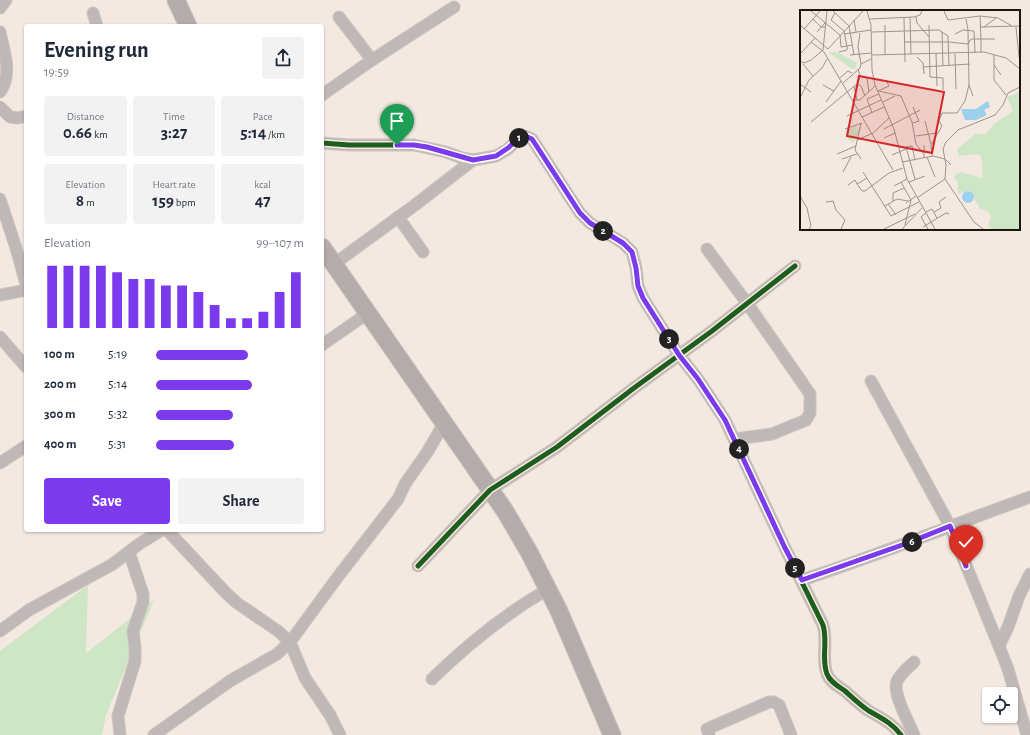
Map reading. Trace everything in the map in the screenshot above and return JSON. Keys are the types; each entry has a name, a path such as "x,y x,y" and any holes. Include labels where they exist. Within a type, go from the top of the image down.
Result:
{"highway":[{"path":"176,0 187,24"},
{"path":"324,250 505,511 529,552 548,589 585,670 612,735"}],"street":[{"path":"0,8 6,0"},
{"path":"324,94 372,60 454,7"},
{"path":"93,13 96,24"},
{"path":"339,17 372,60"},
{"path":"0,32 7,62 8,76 0,92"},
{"path":"0,108 10,117 18,118 24,116"},
{"path":"324,143 350,145 414,145 440,150 473,160 496,156 518,139 525,136 532,139 580,213 590,223 623,243 632,252 638,286 643,298 679,355 711,398 725,420 823,625 826,635 825,659 828,676 834,684 857,702 886,720 901,735"},
{"path":"334,264 398,218 473,160"},
{"path":"0,199 24,277"},
{"path":"398,218 423,252"},
{"path":"707,249 747,303 810,394 810,413 806,420 772,434 735,439"},
{"path":"418,566 490,490 557,447 794,266"},
{"path":"0,295 24,290"},
{"path":"324,344 368,313"},
{"path":"0,337 24,365"},
{"path":"871,381 950,526 1008,669 1027,735"},
{"path":"154,735 230,681 277,654 290,642 398,499 405,484 428,451 444,423"},
{"path":"0,463 24,447"},
{"path":"802,580 905,544 1030,496"},
{"path":"0,631 29,610 108,567 139,544 159,532"},
{"path":"169,532 226,593 278,631 290,642 305,678 330,715 340,735"},
{"path":"120,735 118,716 135,662 133,631 143,602 129,552"},
{"path":"999,646 1008,627 1019,596 1030,574"},
{"path":"432,679 460,652 492,627 521,605 548,589"},
{"path":"914,662 904,670 896,685 902,708 914,735"},
{"path":"709,735 707,729 769,702 774,702 779,705 790,735"}],"green space":[{"path":"88,585 86,653 154,600 106,715 102,735 0,735 0,651"}],"cycle path":[{"path":"324,143 349,145 414,145 473,160 496,156 508,149 518,139 525,136 532,139 580,213 590,223 623,243 632,252 638,286 643,298 679,355 698,379 725,420 823,625 825,638 825,668 828,677 834,684 869,711 890,724 901,735"},
{"path":"418,566 490,490 557,447 712,331 795,266"}],"route":[{"path":"397,145 427,147 473,160 496,156 518,139 525,136 532,139 580,213 590,223 623,243 632,252 638,286 643,298 679,355 698,379 725,420 785,548 802,580 845,566 950,526 966,566"}]}
